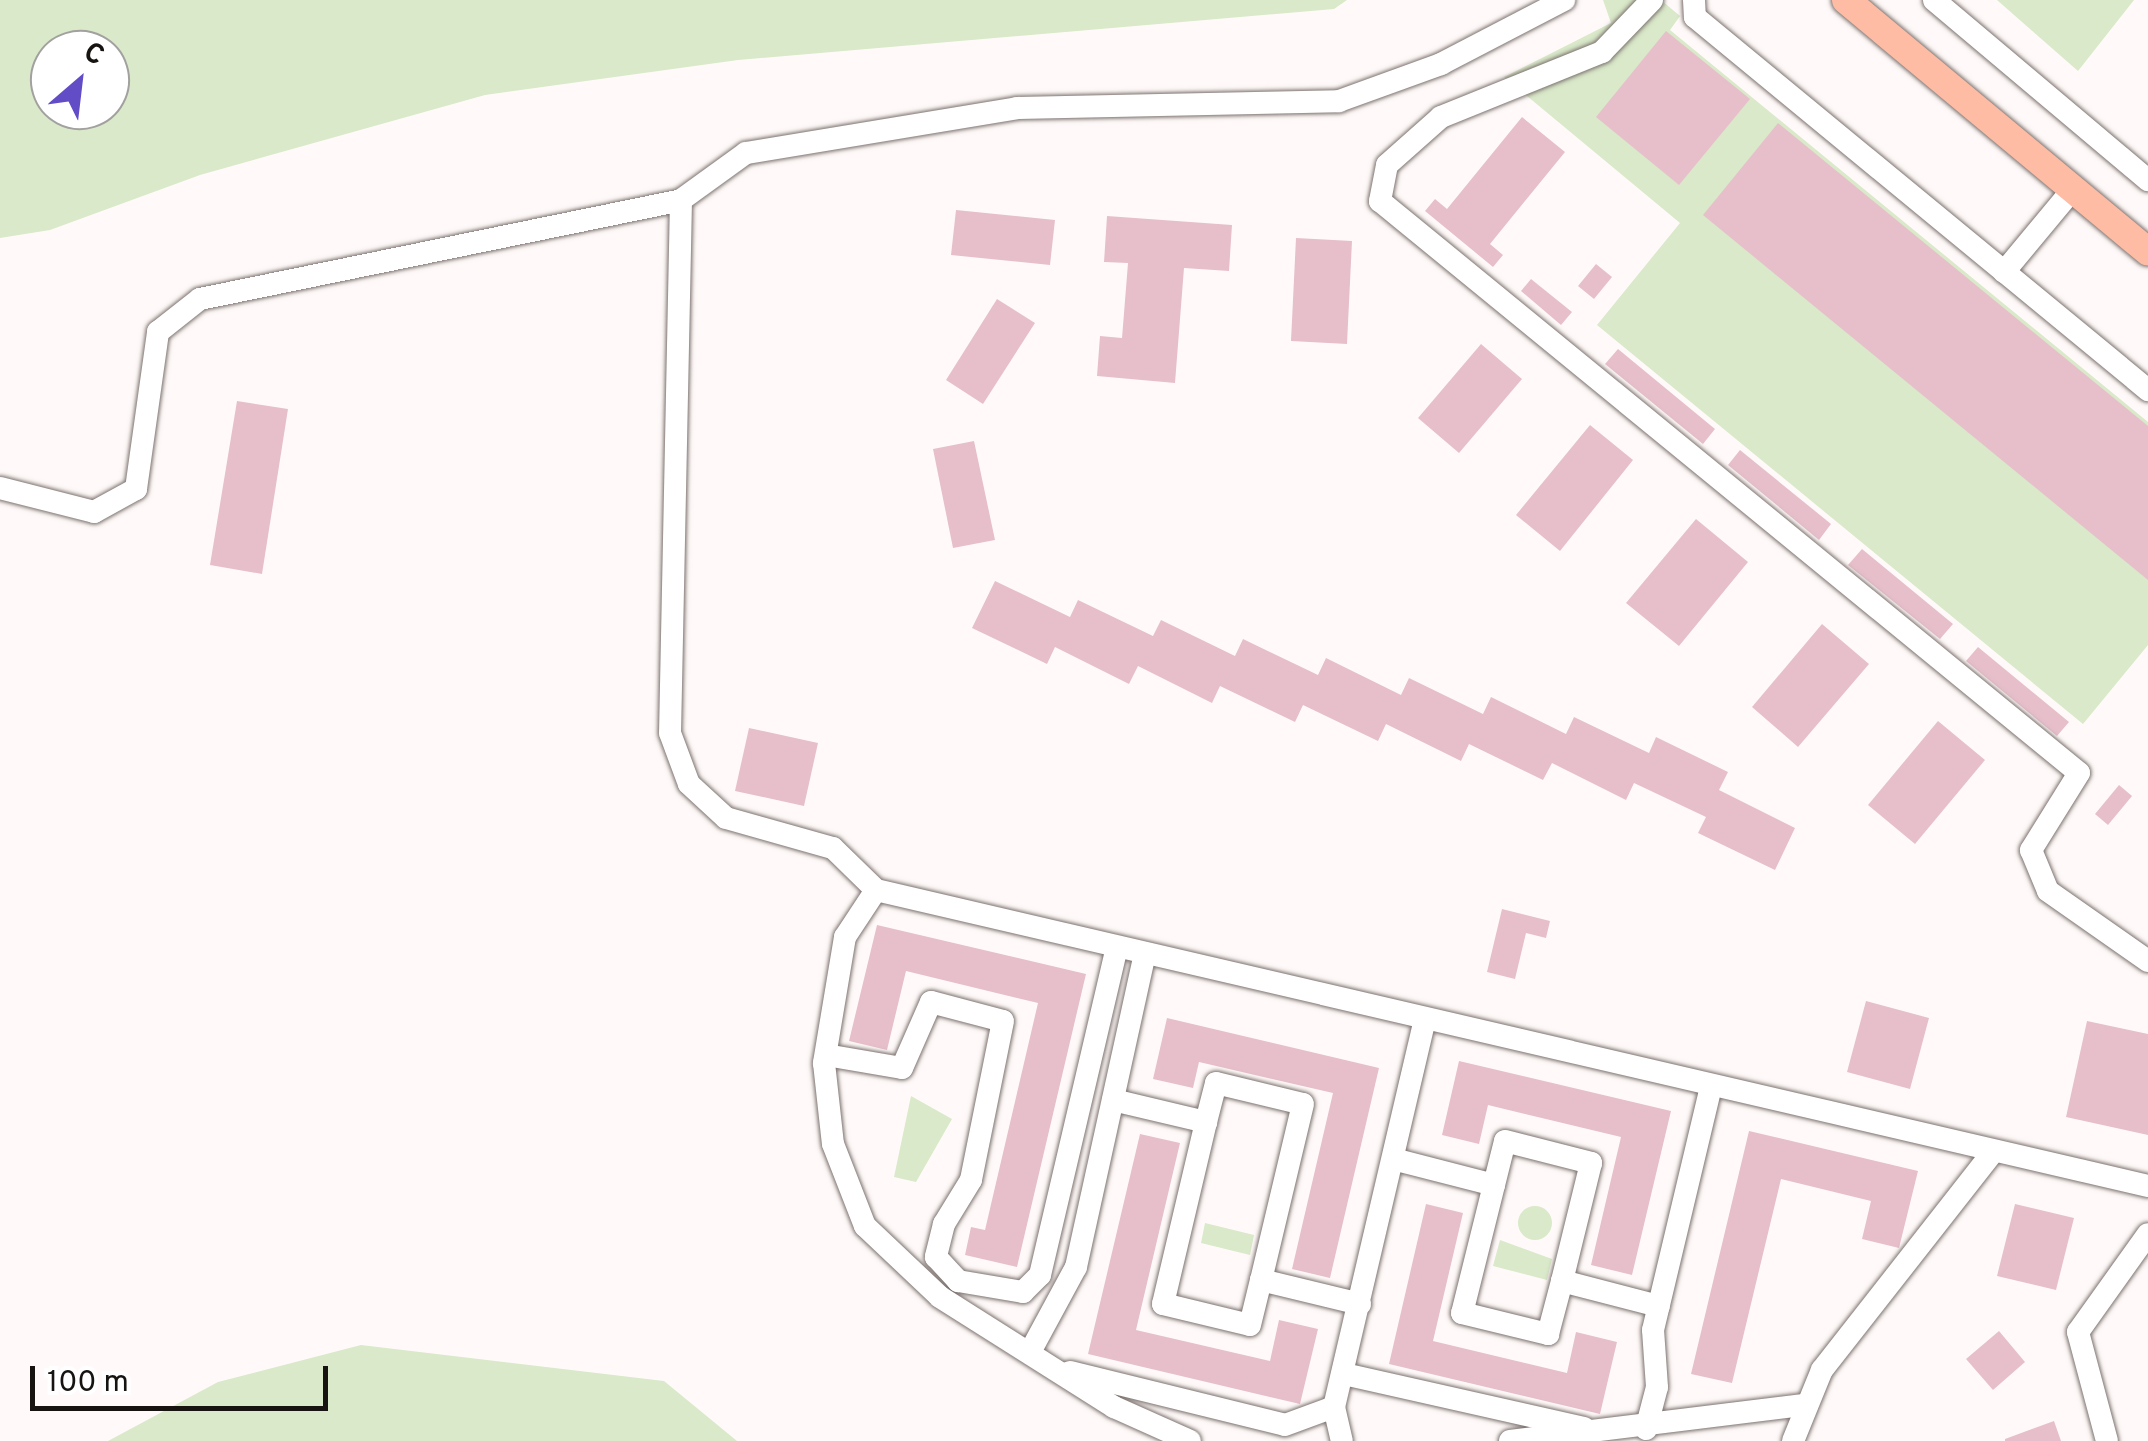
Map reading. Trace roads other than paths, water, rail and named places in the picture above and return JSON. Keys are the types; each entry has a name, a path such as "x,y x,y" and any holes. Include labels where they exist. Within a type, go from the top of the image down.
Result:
{"main road":[{"path":"1846,0 2148,252"}],"street":[{"path":"0,488 94,512 136,490 158,332 200,299 681,200 746,154 1017,108 1339,101 1441,64 1564,0"},
{"path":"1652,0 1602,52 1441,117 1387,165 1380,201 2079,773 2030,850 2048,891 2148,961"},
{"path":"1694,0 1695,17 2148,390"},
{"path":"1934,0 2148,180"},
{"path":"2004,272 2083,199 2148,266"},
{"path":"681,200 666,615 676,759 689,784 726,818 834,848 876,890 1992,1154 2148,1186"},
{"path":"876,890 845,936 826,1055 833,1144 865,1226 940,1296 1114,1407 1190,1441"},
{"path":"826,1055 902,1068 931,1002 1002,1021 971,1180 944,1224 936,1257 958,1281 1024,1292 1040,1275 1117,947"},
{"path":"1030,1352 1076,1267 1145,954"},
{"path":"1342,1441 1334,1407 1424,1020"},
{"path":"1216,1084 1303,1104 1261,1280 1250,1325 1163,1304 1216,1084"},
{"path":"1646,1429 1658,1387 1659,1306 1710,1087"},
{"path":"1113,1100 1206,1122"},
{"path":"1504,1142 1591,1163 1562,1281 1548,1334 1462,1313 1504,1142"},
{"path":"1793,1441 1804,1404 1822,1370 1992,1154"},
{"path":"1392,1159 1494,1184"},
{"path":"2107,1441 2078,1332 2148,1234"},
{"path":"1261,1280 1360,1304"},
{"path":"1562,1281 1659,1306"},
{"path":"1056,1369 1285,1425 1334,1407"},
{"path":"1344,1374 1605,1433"},
{"path":"1510,1441 1646,1429 1804,1404"}]}
